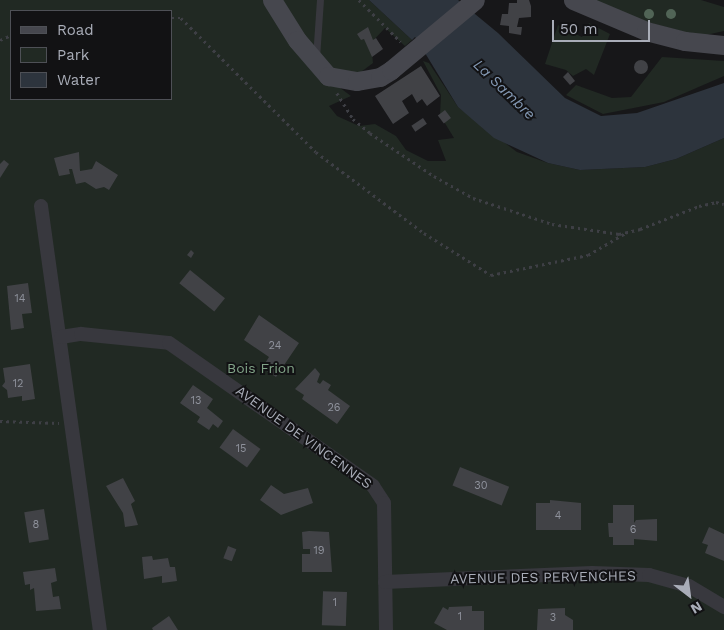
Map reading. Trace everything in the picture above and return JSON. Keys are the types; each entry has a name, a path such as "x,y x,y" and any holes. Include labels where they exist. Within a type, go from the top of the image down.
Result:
{"main road":[{"path":"272,0 322,70 357,81 380,77 417,50 471,3"},
{"path":"573,0 646,30 685,41 724,45"}],"street":[{"path":"41,206 61,337 100,630"},
{"name":"AVENUE DE VINCENNES","path":"61,337 81,334 169,342 373,486 384,503 386,630"},
{"name":"AVENUE DES PERVENCHES","path":"385,582 592,573 649,575 689,586 724,607"}],"lane":[{"path":"320,0 322,70"}],"path":[{"path":"359,0 417,50"},
{"path":"172,18 181,18 316,152 424,233 491,275 588,255 628,232"},
{"path":"322,70 344,106 370,133 434,176 474,198 552,224 619,234 699,206 716,202 724,204"},
{"path":"0,421 73,424"}],"green space":[{"name":"Bois Frion","path":"0,0 369,0 412,40 405,46 385,28 371,43 373,63 361,72 331,81 351,96 329,106 337,116 359,126 375,124 396,136 406,150 428,161 446,161 438,140 454,138 440,115 441,95 423,61 429,63 458,107 517,152 548,163 580,170 645,167 676,159 724,138 724,630 0,630"},
{"path":"592,0 701,0 724,7 724,31 706,35 685,32 647,22"},
{"path":"589,23 610,34 594,75 586,69 573,76 566,70 545,64 558,25 582,37"},
{"path":"662,57 724,61 724,76 664,102 603,114 566,95 576,85 612,98 631,97"}],"water":[{"name":"La Sambre","path":"369,0 458,0 498,33 565,98 601,116 637,113 724,83 724,138 676,159 645,167 580,170 548,163 494,138 458,107 425,53 427,51 415,37 412,40"}],"building":[{"path":"517,0 529,0 531,6 531,17 519,18 517,27 522,27 521,35 509,33 509,26 500,25 502,14 508,14 509,3 517,3"},
{"path":"368,27 373,40 376,38 383,49 372,57 364,39 361,40 357,34"},
{"path":"638,60 644,60 648,67 644,74 638,74 634,70 634,64"},
{"path":"421,66 440,96 427,106 422,99 417,103 412,94 402,101 409,113 393,124 375,96"},
{"path":"568,72 575,81 570,85 563,77"},
{"path":"445,110 451,118 444,123 438,115"},
{"path":"423,118 427,124 415,132 411,126"},
{"path":"79,152 80,171 92,169 96,161 118,175 109,190 104,187 96,189 85,182 76,184 72,169 69,169 70,174 59,176 54,158"},
{"path":"4,160 9,164 0,178 0,164"},
{"path":"191,250 194,253 191,258 187,255"},
{"path":"190,270 225,298 214,312 179,283"},
{"path":"28,283 32,313 22,314 24,328 11,330 7,286"},
{"path":"259,315 299,343 276,377 262,368 269,357 244,340"},
{"path":"30,364 35,399 22,401 22,396 8,398 7,390 2,386 5,382 3,368"},
{"path":"315,368 320,374 317,382 320,384 323,380 331,385 328,390 350,406 337,424 302,399 304,395 295,389"},
{"path":"193,385 213,399 207,408 223,421 218,428 213,424 209,430 197,422 200,417 180,403"},
{"path":"233,429 261,449 247,468 219,448"},
{"path":"460,467 509,487 502,505 453,486"},
{"path":"123,478 135,501 131,504 138,525 125,527 123,513 106,486"},
{"path":"271,485 284,494 308,488 313,503 281,515 260,500"},
{"path":"550,500 581,503 581,530 536,530 536,503 550,503"},
{"path":"613,505 634,505 634,523 636,520 657,519 657,541 634,539 634,545 613,545 613,537 609,537 608,523 613,523"},
{"path":"44,509 49,540 29,543 24,512"},
{"path":"709,527 724,534 724,561 705,553 708,545 702,543"},
{"path":"302,532 329,532 332,572 302,572 302,554 310,554 310,549 303,549"},
{"path":"228,546 236,549 232,561 223,558"},
{"path":"152,556 153,560 168,558 170,567 175,567 177,581 162,583 162,576 144,579 142,557"},
{"path":"55,568 57,581 51,583 53,597 59,596 61,609 36,611 34,588 30,590 30,584 25,585 23,572"},
{"path":"323,591 347,592 346,626 322,625"},
{"path":"472,606 472,611 484,611 484,630 447,630 434,623 443,607 448,610 449,607"},
{"path":"565,608 565,615 573,620 573,630 537,630 538,609"},
{"path":"169,616 178,630 153,630 152,628"}]}
